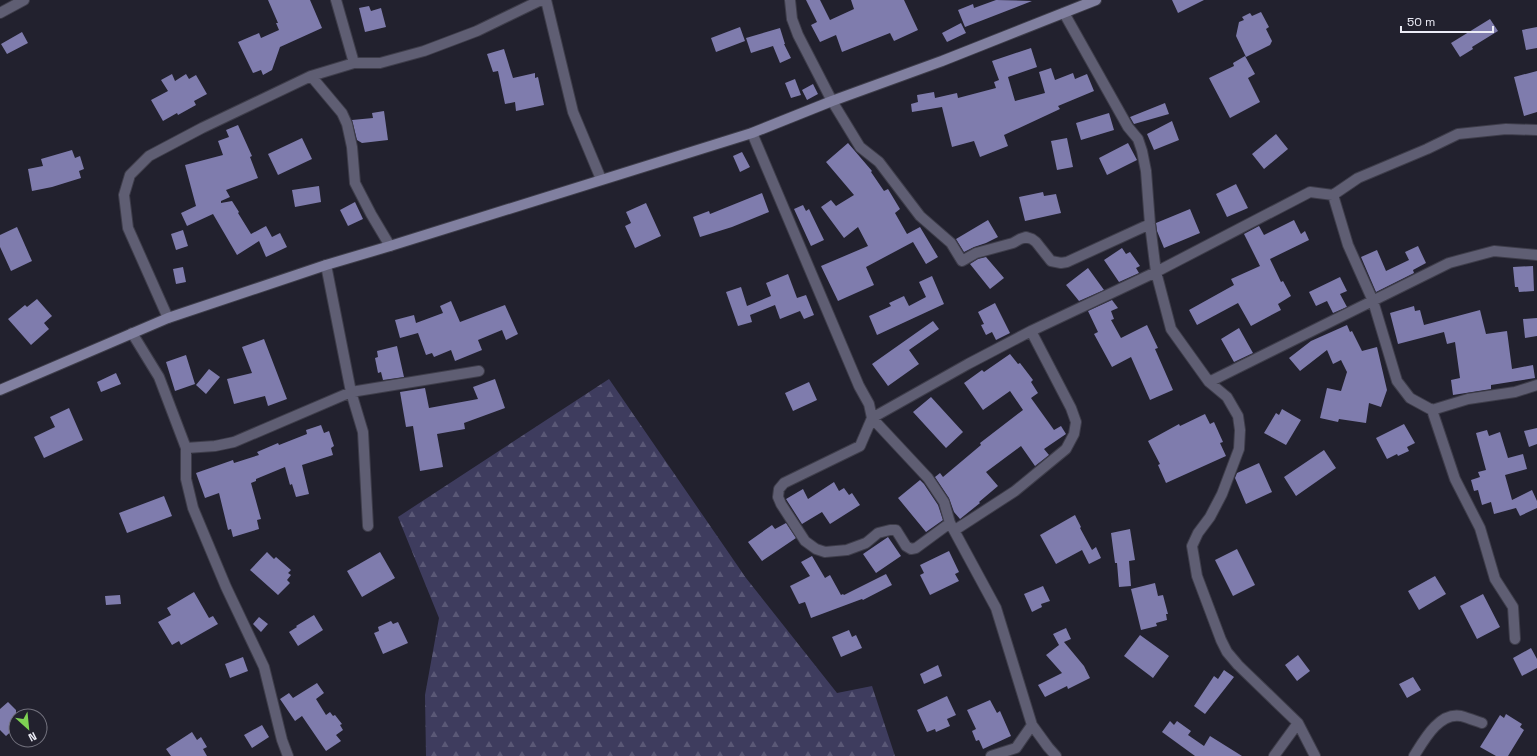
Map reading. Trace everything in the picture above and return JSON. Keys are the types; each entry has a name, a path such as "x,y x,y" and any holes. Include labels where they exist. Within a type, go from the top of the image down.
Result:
{"street":[{"path":"0,12 24,0"},
{"path":"336,0 354,63"},
{"path":"168,318 128,228 124,195 130,175 149,156 202,128 311,76 354,63 380,63 424,51 477,31 541,0"},
{"path":"546,0 573,112 601,179"},
{"path":"790,0 792,19 832,101 860,148 880,162 920,216 951,243 962,261 976,253 1013,243 1026,237 1036,242 1051,261 1061,263 1067,262 1150,224"},
{"path":"0,390 168,318 326,265 752,133 832,101 942,61 1096,0"},
{"path":"1064,13 1128,127 1138,139 1146,171 1150,224 1156,272 1172,329 1209,382 1227,397 1238,416 1240,430 1239,449 1222,494 1210,518 1198,533 1192,546 1197,576 1227,652 1238,665 1298,723 1315,756"},
{"path":"311,76 345,118 352,147 355,183 390,246"},
{"path":"1031,331 1071,408 1076,422 1074,434 1066,449 1015,491 911,550 906,546 896,530 878,533 866,543 847,550 825,552 816,549 805,540 778,497 779,489 784,483 795,476 860,446 872,418 968,364 1031,331 1156,272 1310,192 1332,195 1358,178 1427,149 1458,134 1506,129 1537,130"},
{"path":"752,133 859,386 869,404 872,418 928,478 944,502 953,526 996,608 1032,725 1056,756"},
{"path":"1332,195 1348,245 1373,301 1397,381 1410,398 1432,410 1455,479 1480,528 1495,579 1512,607 1515,639"},
{"path":"1209,382 1449,263 1494,251 1537,255"},
{"path":"326,265 351,392 362,432 368,526"},
{"path":"132,333 159,377 186,448 186,480 193,508 226,587 264,667 282,740 288,756"},
{"path":"186,448 215,446 234,442 351,392 479,371"},
{"path":"1432,410 1468,398 1515,392 1537,385"},
{"path":"1414,756 1430,732 1440,722 1452,716 1461,716 1482,723"},
{"path":"1274,756 1298,723"},
{"path":"991,756 1016,748 1032,725"}],"green space":[{"path":"609,379 746,578 837,693 872,686 895,756 426,756 425,695 439,618 398,517"}],"building":[{"path":"268,0 310,0 322,28 280,47 272,70 263,75 261,70 253,73 238,42 259,33 261,38 279,30 276,23 278,23"},
{"path":"806,0 820,0 830,20 854,9 851,0 904,0 918,30 894,41 890,33 842,52 836,35 820,42 811,25 817,22"},
{"path":"996,0 1032,1 965,27 958,10 973,4 974,8"},
{"path":"1172,0 1204,0 1178,13"},
{"path":"369,6 371,11 381,8 386,27 365,32 359,8"},
{"path":"1261,12 1269,27 1266,29 1272,41 1270,45 1246,57 1236,36 1239,22 1244,20 1242,17 1250,13 1252,16"},
{"path":"1490,19 1498,31 1472,47 1473,49 1460,57 1451,43"},
{"path":"961,23 966,33 947,42 942,33"},
{"path":"740,27 745,41 716,52 711,38"},
{"path":"1537,27 1537,48 1526,50 1522,30"},
{"path":"780,28 784,44 791,58 780,63 773,46 751,53 746,38"},
{"path":"22,32 28,43 7,54 1,44"},
{"path":"1031,48 1037,67 1008,77 1015,101 1045,93 1039,72 1051,68 1055,80 1073,73 1075,79 1087,74 1094,91 1058,106 1060,109 1004,135 1008,146 980,157 974,141 952,147 942,107 912,112 911,104 918,102 917,95 934,92 935,98 957,93 958,98 996,88 994,82 999,80 992,61"},
{"path":"504,49 513,78 535,73 535,78 538,77 544,105 516,111 515,102 505,104 498,71 493,72 487,54"},
{"path":"1245,56 1255,74 1248,78 1260,102 1230,118 1209,78 1234,66 1233,63"},
{"path":"1537,71 1537,112 1524,116 1514,77"},
{"path":"172,74 175,81 186,74 189,79 196,75 207,94 194,101 196,105 163,121 151,100 168,91 161,80"},
{"path":"795,79 801,95 791,98 785,83"},
{"path":"813,84 818,94 807,100 802,90"},
{"path":"1165,103 1169,114 1134,124 1130,117"},
{"path":"384,111 388,140 362,143 357,140 352,120 373,118 372,113"},
{"path":"1109,113 1114,130 1081,140 1076,123"},
{"path":"1172,121 1179,140 1154,150 1147,134"},
{"path":"238,125 252,156 250,157 258,178 226,190 230,197 221,201 221,203 232,201 251,234 266,226 272,237 280,233 287,247 266,257 259,241 237,255 213,214 187,226 181,213 196,206 185,165 223,155 218,141 229,137 226,130"},
{"path":"1276,134 1288,149 1264,169 1252,154"},
{"path":"302,138 312,159 278,175 268,154"},
{"path":"1067,138 1073,167 1057,170 1051,141"},
{"path":"848,143 872,171 871,172 884,191 888,189 900,209 895,213 907,234 920,227 938,257 926,264 913,242 866,267 874,285 838,301 821,266 868,246 858,227 844,238 821,207 831,200 836,206 854,195 826,162"},
{"path":"1128,143 1137,160 1107,175 1099,158"},
{"path":"72,150 75,158 80,156 84,169 79,171 81,178 52,187 32,191 28,169 43,166 41,159"},
{"path":"742,152 750,167 740,172 733,156"},
{"path":"1236,184 1248,208 1227,217 1216,194"},
{"path":"319,186 321,202 295,207 292,190"},
{"path":"1043,192 1044,196 1056,194 1061,213 1025,221 1019,197"},
{"path":"762,193 769,212 732,227 700,237 693,217 709,211 710,214"},
{"path":"355,202 363,219 348,226 340,210"},
{"path":"646,203 661,236 635,248 625,226 631,223 626,212"},
{"path":"803,205 806,211 809,209 824,240 811,246 794,209"},
{"path":"1190,209 1200,233 1164,248 1157,231 1156,223"},
{"path":"988,220 998,237 964,252 956,239"},
{"path":"1294,220 1301,234 1305,231 1309,240 1270,259 1281,282 1283,281 1291,296 1278,304 1281,310 1251,326 1238,303 1197,325 1189,310 1234,285 1231,279 1260,266 1244,234 1259,226 1264,235"},
{"path":"17,227 32,261 11,271 0,247 0,235"},
{"path":"183,230 188,246 176,250 171,234"},
{"path":"1418,246 1426,263 1413,270 1414,273 1376,292 1361,257 1377,250 1386,271 1409,260 1405,252"},
{"path":"1122,248 1126,254 1130,252 1140,266 1136,268 1139,273 1119,282 1104,260"},
{"path":"986,257 1004,278 990,289 970,264 978,259"},
{"path":"1533,266 1534,291 1519,292 1518,287 1515,287 1513,267"},
{"path":"183,267 186,282 176,284 173,269"},
{"path":"1088,268 1104,290 1079,301 1066,285"},
{"path":"788,274 797,298 806,295 814,315 804,319 800,311 780,319 775,305 750,315 752,322 738,326 726,292 741,287 747,306 771,296 766,283"},
{"path":"932,276 944,304 877,335 869,316 891,306 889,303 904,296 909,306 926,297 919,282"},
{"path":"1340,277 1347,291 1340,294 1347,307 1333,313 1327,301 1316,306 1309,292"},
{"path":"37,299 52,316 44,323 49,329 31,345 8,319 25,305 27,307"},
{"path":"1112,300 1118,308 1111,311 1114,319 1111,320 1121,338 1147,325 1158,348 1155,349 1173,390 1150,400 1131,357 1112,367 1094,334 1098,332 1088,311"},
{"path":"451,301 460,322 505,305 518,334 506,340 502,330 478,340 482,350 455,361 451,350 434,357 432,353 426,355 418,333 400,338 395,320 414,315 416,323 443,313 440,306"},
{"path":"995,303 1010,333 996,340 992,332 986,335 981,325 984,324 978,312"},
{"path":"1414,306 1415,311 1420,310 1424,325 1480,310 1486,334 1507,331 1512,369 1533,365 1535,378 1491,385 1491,389 1453,395 1451,380 1460,378 1455,342 1447,344 1444,332 1398,344 1390,313"},
{"path":"1537,318 1537,336 1525,338 1523,319"},
{"path":"933,321 939,329 909,350 919,364 888,386 872,364"},
{"path":"1347,325 1350,332 1352,331 1362,351 1377,347 1387,390 1381,407 1369,403 1366,423 1339,419 1338,422 1320,418 1327,388 1341,391 1347,372 1341,360 1333,364 1327,350 1300,371 1289,358 1311,341"},
{"path":"1239,328 1253,353 1234,362 1221,339"},
{"path":"264,339 287,399 268,406 265,396 234,404 227,379 252,373 242,347"},
{"path":"397,346 404,377 383,380 381,372 378,373 375,358 378,357 377,351"},
{"path":"1010,354 1018,364 1020,363 1033,380 1031,382 1038,393 1031,398 1054,430 1061,426 1066,434 1044,449 1049,455 1035,466 1021,446 986,472 998,486 960,519 954,512 949,498 935,477 940,473 943,477 981,445 980,443 1023,410 1010,391 983,410 964,383 982,370 984,372"},
{"path":"186,355 195,384 175,391 166,362"},
{"path":"209,369 220,377 206,394 196,385"},
{"path":"116,373 121,384 101,392 97,382"},
{"path":"495,379 505,408 464,423 465,429 437,434 443,467 420,471 413,426 406,427 400,392 425,388 429,408 478,399 473,387"},
{"path":"809,382 817,400 793,411 785,393"},
{"path":"931,397 963,432 946,448 913,412"},
{"path":"69,408 83,440 44,458 34,437 55,427 50,417"},
{"path":"1282,409 1301,420 1286,445 1264,433 1276,413 1279,415"},
{"path":"1205,414 1210,424 1214,422 1223,442 1220,443 1226,456 1166,483 1158,465 1160,464 1148,441 1179,424 1180,426"},
{"path":"1404,424 1415,443 1407,447 1409,451 1398,456 1397,454 1387,459 1376,438"},
{"path":"321,425 324,433 329,431 334,446 331,448 333,455 302,465 309,494 296,497 292,484 290,485 285,467 256,479 256,481 251,483 261,519 257,520 259,529 233,537 231,529 228,530 219,493 205,498 196,473 233,460 234,463 259,455 257,452 278,443 279,445 307,434 306,430"},
{"path":"1537,428 1537,444 1529,447 1524,431"},
{"path":"1487,430 1489,436 1500,432 1508,458 1523,454 1527,469 1505,475 1512,500 1532,490 1537,501 1537,508 1520,516 1516,508 1494,514 1491,502 1482,505 1478,490 1474,491 1471,480 1480,477 1478,472 1486,470 1476,433"},
{"path":"1324,450 1336,468 1296,496 1284,477"},
{"path":"1259,463 1272,492 1246,504 1235,478 1237,473"},
{"path":"920,480 938,505 943,520 926,532 898,498"},
{"path":"834,482 839,491 844,488 849,495 852,493 860,505 830,524 822,512 802,524 786,499 803,489 808,499"},
{"path":"164,496 172,516 127,533 119,513"},
{"path":"1075,515 1092,550 1096,547 1101,558 1089,564 1082,550 1056,564 1040,535"},
{"path":"786,523 796,538 762,561 748,542 772,525 775,529"},
{"path":"1130,529 1135,560 1129,561 1131,586 1119,587 1117,563 1115,563 1111,533"},
{"path":"888,537 901,556 876,573 863,554"},
{"path":"1237,549 1255,585 1233,596 1215,560"},
{"path":"949,551 959,572 955,574 959,581 930,595 920,575 924,573 920,565"},
{"path":"267,552 274,559 276,557 291,570 288,573 291,575 287,580 290,583 278,595 250,570"},
{"path":"380,552 395,578 362,597 347,571"},
{"path":"812,556 825,578 830,575 841,595 844,595 886,574 892,585 863,600 862,599 811,618 805,602 799,604 790,586 810,576 801,562"},
{"path":"1435,576 1446,594 1419,610 1408,591"},
{"path":"1155,583 1158,596 1163,595 1168,614 1166,614 1167,620 1156,623 1157,626 1141,630 1131,589"},
{"path":"1043,586 1050,601 1041,604 1042,607 1032,612 1024,594"},
{"path":"194,592 209,618 213,616 218,624 181,645 179,641 172,645 158,622 171,615 167,608"},
{"path":"1483,594 1500,627 1477,639 1460,606"},
{"path":"120,595 121,604 106,605 105,596"},
{"path":"314,615 323,630 298,646 289,632"},
{"path":"259,617 268,624 261,632 253,624"},
{"path":"391,621 393,624 398,622 408,643 383,654 374,633 379,631 378,627"},
{"path":"1066,628 1071,639 1064,642 1084,666 1090,678 1068,689 1067,686 1045,697 1038,685 1062,673 1046,655 1059,645 1053,634"},
{"path":"849,630 852,637 856,635 862,648 841,657 832,637"},
{"path":"1140,635 1169,656 1153,678 1124,656"},
{"path":"1531,648 1537,659 1537,668 1522,676 1513,658"},
{"path":"1298,655 1310,671 1297,681 1285,665"},
{"path":"243,657 248,671 230,678 225,664"},
{"path":"938,665 942,676 924,684 920,674"},
{"path":"1224,670 1234,677 1205,714 1194,706 1214,676 1218,679"},
{"path":"1413,677 1421,690 1407,698 1399,684"},
{"path":"317,683 324,693 316,699 326,715 330,712 333,716 335,715 342,724 340,725 343,730 336,735 341,741 326,751 302,716 295,721 280,699 289,693 293,698"},
{"path":"947,696 956,715 947,719 950,726 936,732 935,729 927,732 917,710"},
{"path":"990,700 997,713 1000,711 1011,736 983,749 979,740 976,741 972,731 976,729 967,710"},
{"path":"8,702 14,708 8,708 8,734 6,736 0,730 0,709"},
{"path":"1506,714 1522,724 1520,727 1524,730 1508,756 1496,756 1480,747 1500,715 1504,718"},
{"path":"1170,721 1174,725 1177,721 1191,731 1188,735 1204,746 1210,736 1242,756 1195,756 1162,732"},
{"path":"262,725 269,737 252,748 244,735"},
{"path":"192,732 197,740 201,737 207,747 203,749 207,756 171,756 166,749"}]}
